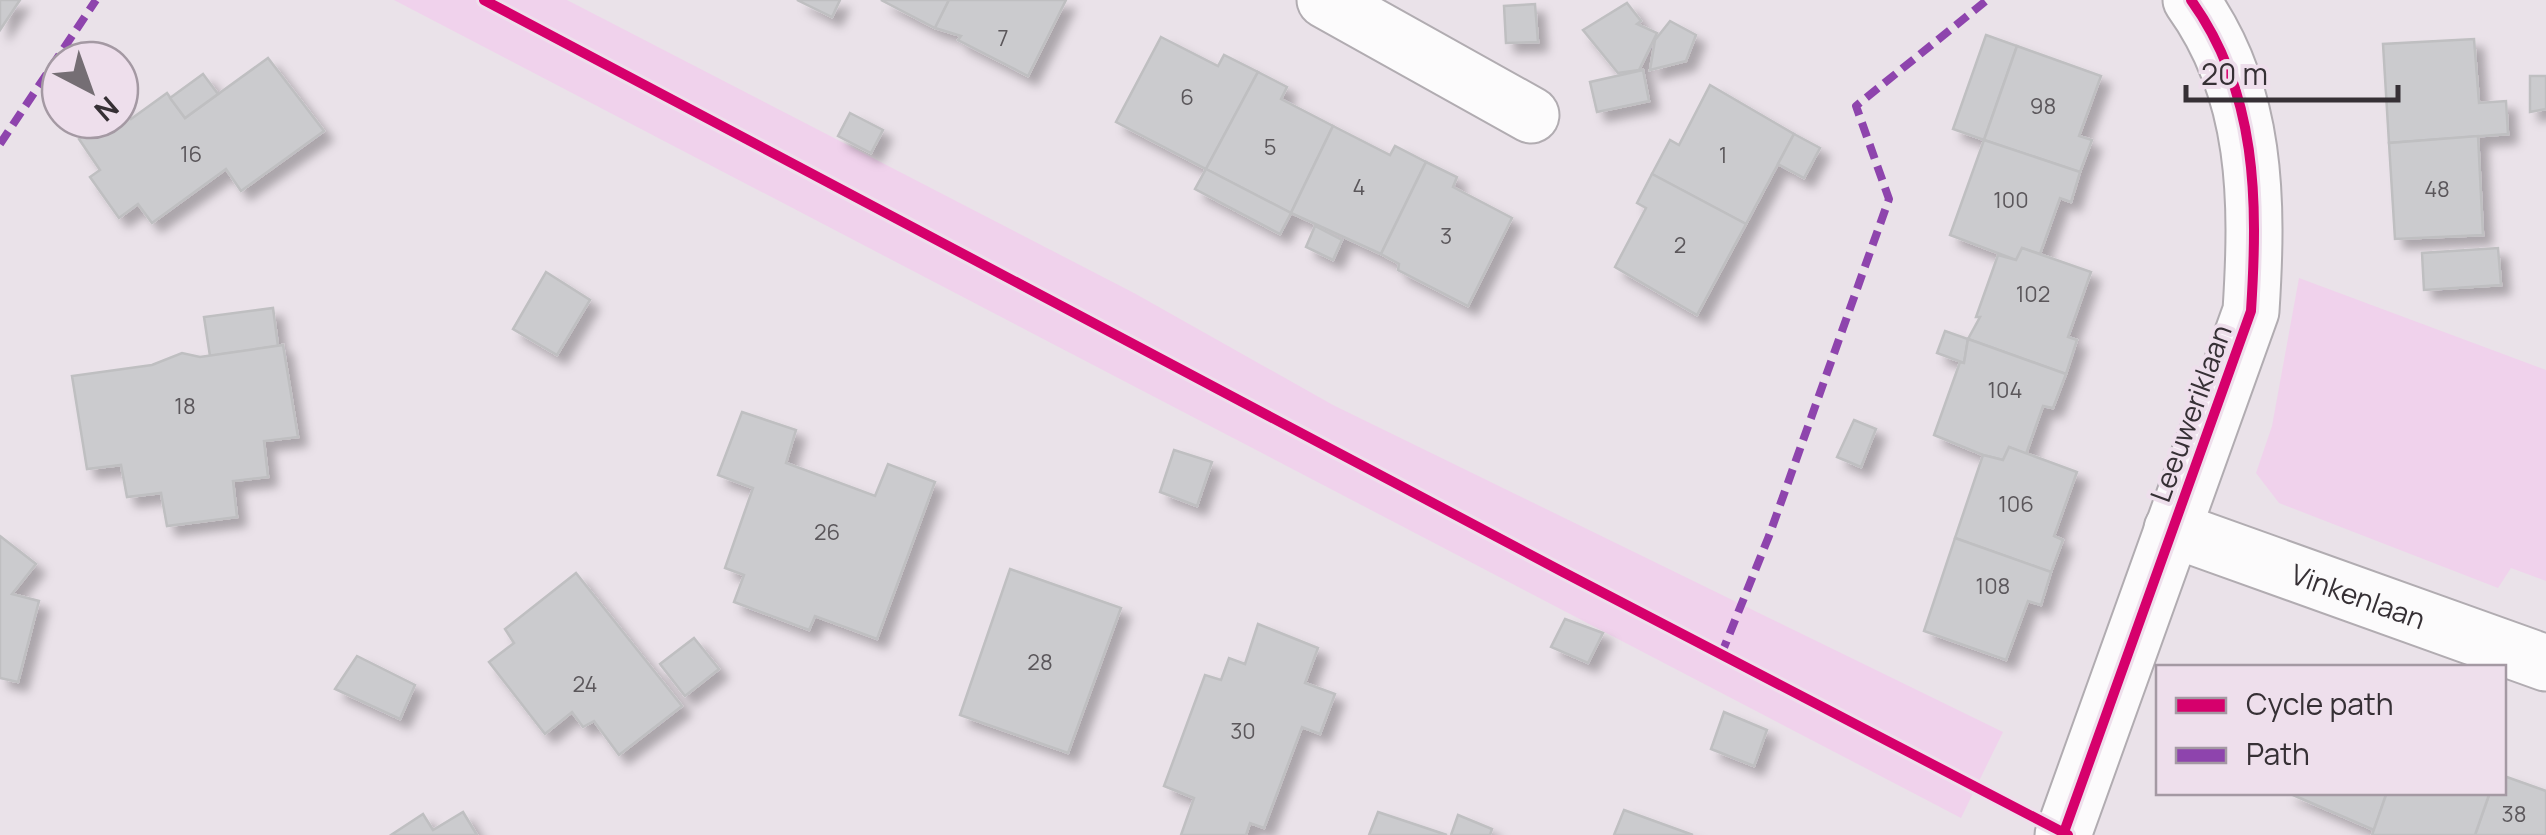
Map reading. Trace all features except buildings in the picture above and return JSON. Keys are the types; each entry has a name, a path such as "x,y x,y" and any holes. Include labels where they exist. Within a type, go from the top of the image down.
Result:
{"street":[{"path":"1325,0 1531,115"},
{"name":"Leeuweriklaan","path":"2063,835 2251,310 2256,232 2253,162 2234,87 2205,20 2191,0"},
{"name":"Vinkenlaan","path":"2172,529 2546,663"}],"shaded area":[{"path":"394,0 567,0 1134,293 1333,405 2003,732 1961,818"},
{"path":"2299,278 2546,370 2546,581 2511,568 2498,588 2279,503 2256,473 2272,426"}],"marked path":[{"path":"0,144 96,0"},
{"path":"1721,655 1769,536 1889,199 1856,106 1987,0"}],"cycle path":[{"path":"484,0 2068,835"},
{"path":"2063,835 2251,311 2254,229 2249,149 2230,72 2191,0"}]}
